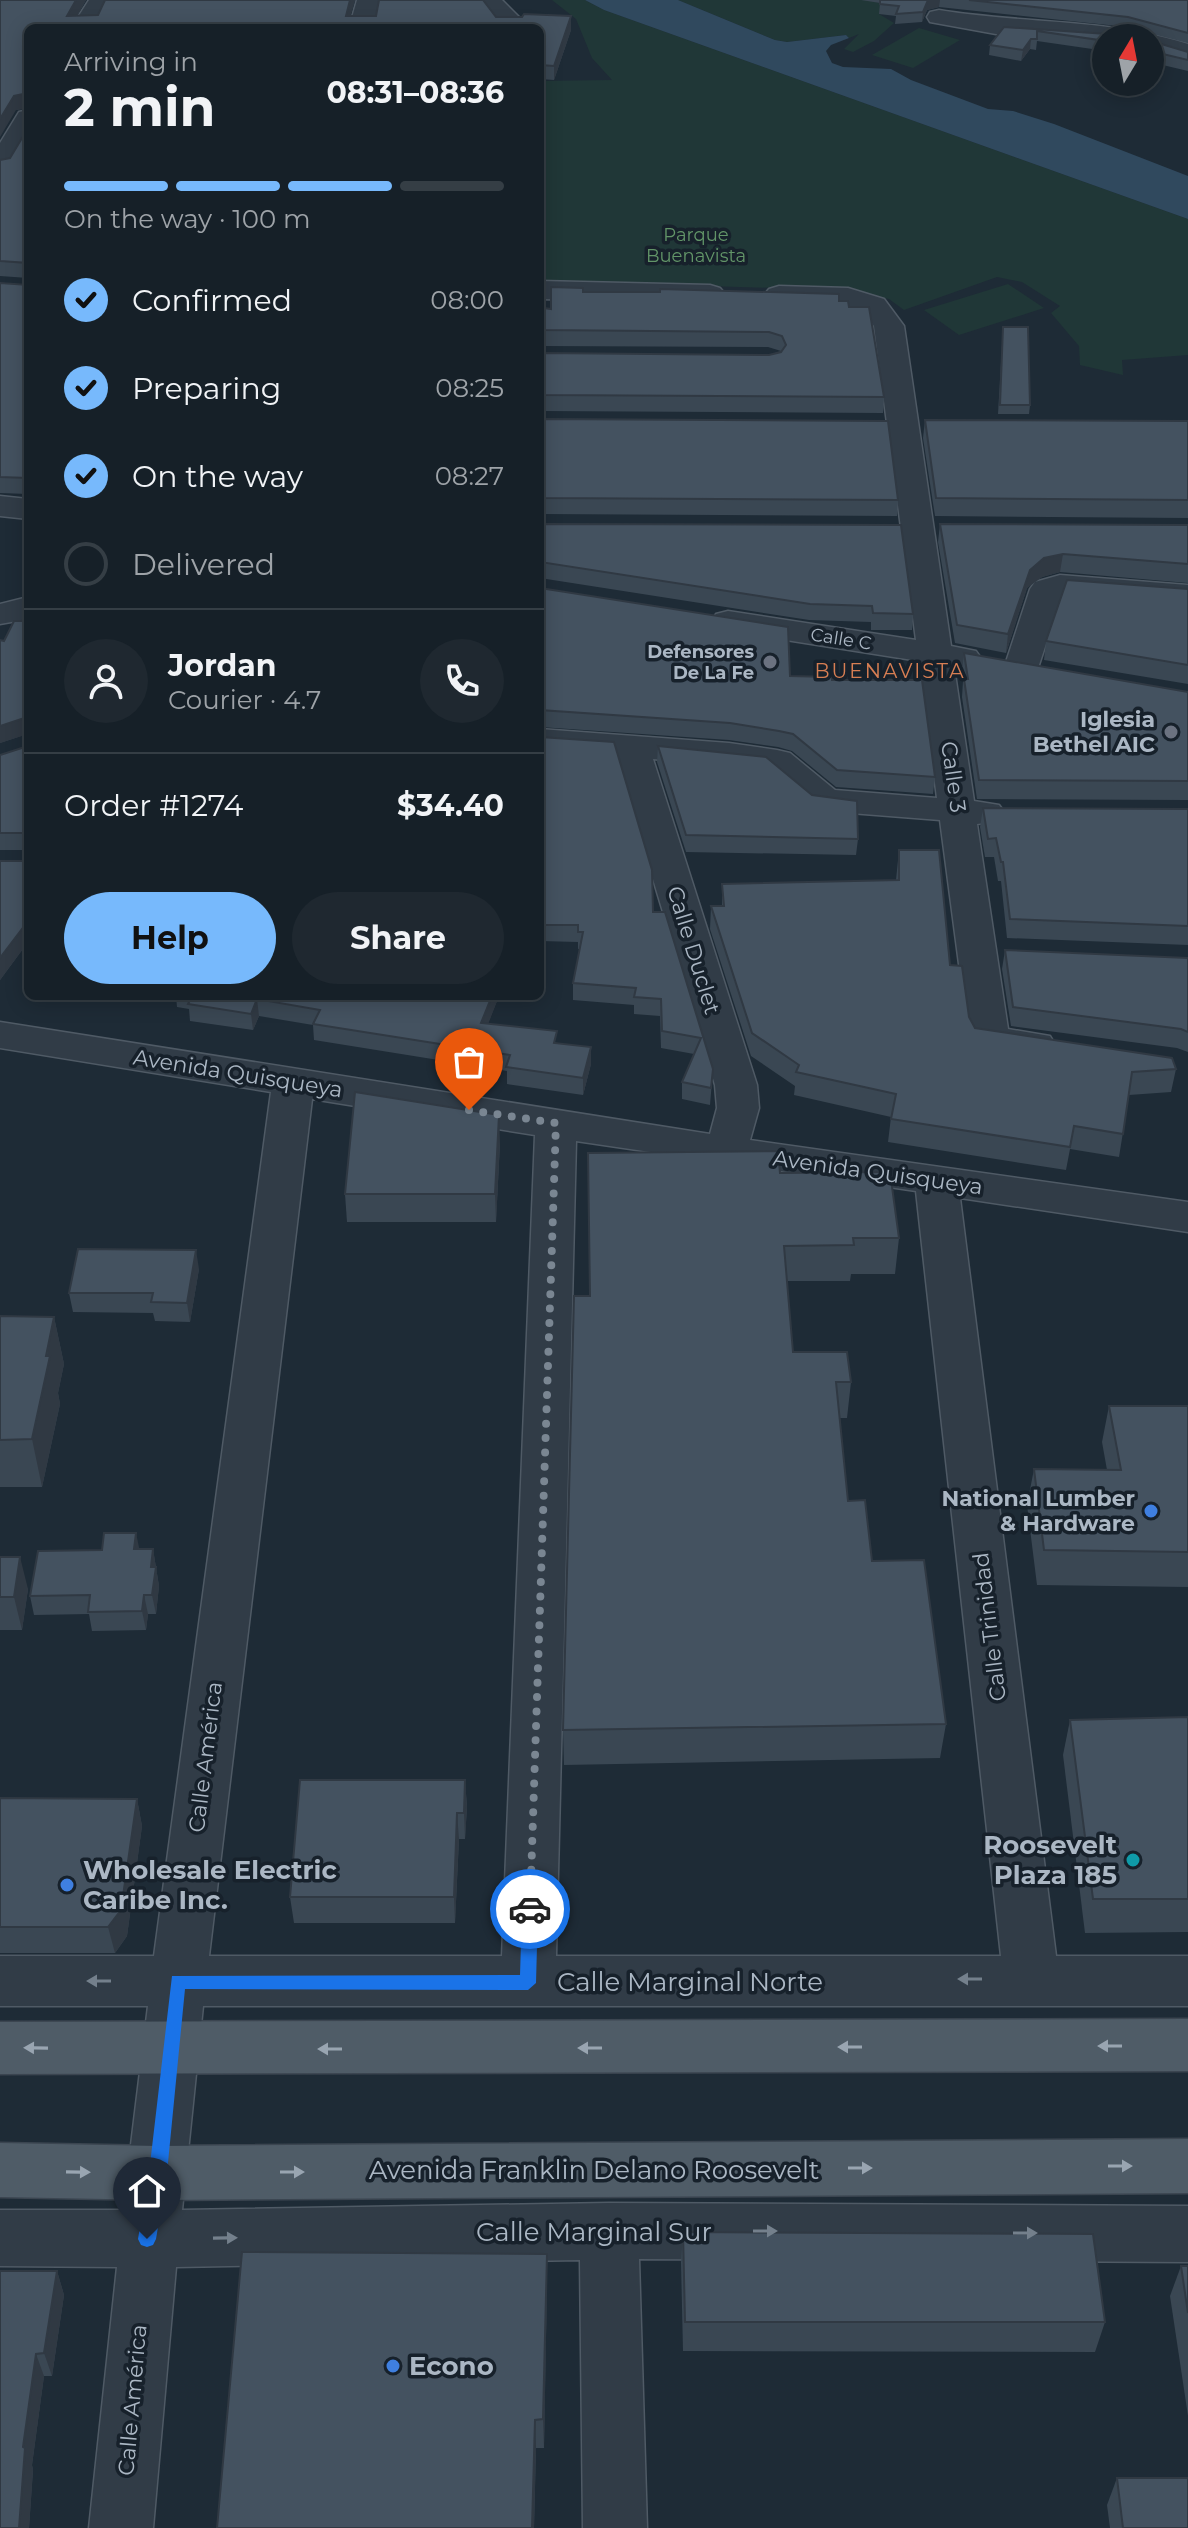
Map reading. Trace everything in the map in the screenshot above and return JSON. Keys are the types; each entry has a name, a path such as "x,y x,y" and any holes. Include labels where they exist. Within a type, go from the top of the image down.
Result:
{"main road":[{"path":"0,2048 170,2050 1188,2045"},
{"name":"Avenida Franklin Delano Roosevelt","path":"0,2170 158,2173 1188,2166"}],"street":[{"path":"86,24 101,0"},
{"path":"363,24 369,0"},
{"path":"488,0 510,24"},
{"path":"940,14 996,27 1092,32"},
{"path":"1164,44 1188,52"},
{"path":"10,149 24,125"},
{"name":"Calle 3","path":"544,290 848,297 874,305 889,326 959,813 992,953 989,1040 1067,1051"},
{"path":"0,506 24,509"},
{"name":"Calle C","path":"693,615 1036,671 1047,589 1060,585 1188,595"},
{"path":"0,614 24,609"},
{"path":"544,740 729,754 777,761 825,800 959,813 1020,814"},
{"name":"Calle Duclet","path":"632,749 736,1085 738,1108 726,1151"},
{"name":"Avenida Quisqueya","path":"0,1035 726,1151 1188,1217"},
{"name":"Calle América","path":"121,2528 147,2239 158,2173 177,1981 293,1082"},
{"path":"528,1983 556,1123"},
{"name":"Calle Trinidad","path":"936,1179 1026,1942 1033,1979"},
{"name":"Calle Marginal Norte","path":"0,1981 1188,1981"},
{"path":"609,2231 615,2528"},
{"name":"Calle Marginal Sur","path":"0,2238 147,2239 609,2231 1188,2234"}],"green space":[{"name":"Parque Buenavista","path":"552,0 585,0 604,10 1188,219 1188,355 1122,360 1123,375 1080,365 1079,346 1051,313 1060,306 1022,282 997,277 904,310 889,299 844,290 544,281 544,81 612,80 592,58 576,19"},
{"path":"678,0 876,0 897,5 880,10 879,14 894,23 874,41 853,52 844,49 859,34 849,38 846,35 787,42 775,40"},
{"path":"919,28 960,40 913,68 872,55"},
{"path":"1008,284 1044,308 959,335 924,310"}],"water":[{"path":"585,0 678,0 775,40 787,42 846,35 849,38 831,45 826,51 832,63 843,67 891,69 911,80 988,109 1013,111 1054,124 1188,176 1188,219 604,10"}],"building":[{"path":"0,0 76,0 67,16 98,15 105,0 350,0 346,16 376,16 379,0 483,0 496,17 522,17 524,14 571,16 554,66 544,65 544,24 24,24 24,94 14,96 0,119"},
{"path":"880,0 928,0 923,12 896,14 899,6 880,4"},
{"path":"969,0 1188,0 1188,33 1164,27 1164,24 1128,17"},
{"path":"1004,27 1092,33 1092,39 1037,31 1037,39 1031,39 1023,50 990,45"},
{"path":"1164,45 1188,52 1188,60 1164,54"},
{"path":"24,135 24,263 0,261 0,160 10,158"},
{"path":"0,283 24,285 24,478 0,477"},
{"path":"551,287 583,288 583,292 660,292 660,289 839,294 839,301 848,301 849,307 869,307 884,397 544,395 544,353 769,355 781,352 786,345 782,336 769,332 544,330 544,308 551,309"},
{"path":"1003,327 1028,327 1030,405 1000,405"},
{"path":"544,419 888,421 898,500 544,498"},
{"path":"925,420 1188,421 1188,500 936,498"},
{"path":"544,524 901,525 913,614 873,613 872,606 810,604 544,563"},
{"path":"940,524 1188,525 1188,564 1063,554 1044,558 1030,570 1008,634 957,625"},
{"path":"1067,580 1188,589 1188,665 1046,641"},
{"path":"544,589 788,627 790,676 832,677 832,680 922,680 935,777 837,770 793,734 730,723 544,710"},
{"path":"24,618 24,718 0,726 0,640 4,641 14,621"},
{"path":"964,653 1188,692 1188,781 979,780 964,679 968,679"},
{"path":"544,737 614,742 652,870 653,912 665,912 713,1069 711,1088 682,1082 701,1038 662,1031 661,999 634,997 636,988 573,983 583,932 578,932 578,925 544,925"},
{"path":"658,746 766,757 812,795 857,801 858,839 686,835"},
{"path":"24,747 24,833 0,833 0,755"},
{"path":"983,808 1188,809 1188,926 1010,919 1003,862 996,838 988,839"},
{"path":"899,850 939,850 950,965 962,966 969,1017 975,1028 1172,1058 1176,1069 1132,1072 1123,1134 1074,1126 1070,1147 891,1119 896,1094 796,1072 799,1065 752,1033 711,906 724,906 722,884 899,880"},
{"path":"0,861 24,861 24,926 0,958"},
{"path":"1005,950 1188,958 1188,1032 1013,1007"},
{"path":"190,1000 257,1000 251,1014 188,1004"},
{"path":"263,1000 490,1000 481,1023 557,1031 554,1043 591,1047 583,1078 506,1067 510,1055 313,1024 320,1010"},
{"path":"355,1092 499,1115 495,1194 345,1194"},
{"path":"778,1151 780,1173 890,1172 899,1238 853,1238 854,1245 784,1246 793,1352 847,1352 851,1382 836,1382 848,1501 865,1500 872,1561 924,1560 946,1724 563,1730 574,1296 590,1296 588,1153"},
{"path":"78,1249 196,1250 187,1303 151,1302 153,1293 69,1293"},
{"path":"0,1316 54,1317 46,1356 50,1356 32,1439 0,1440"},
{"name":"National Lumber & Hardware","path":"1109,1406 1188,1406 1188,1552 1044,1550 1034,1469 1121,1470"},
{"path":"104,1533 136,1533 134,1549 153,1549 151,1567 156,1567 152,1595 144,1595 142,1611 88,1612 90,1595 30,1596 38,1551 102,1550"},
{"path":"0,1557 20,1557 14,1597 0,1597"},
{"name":"Roosevelt Plaza 185","path":"1188,1717 1188,1899 1093,1899 1070,1720"},
{"path":"300,1780 465,1780 464,1813 457,1813 454,1897 290,1897"},
{"name":"Wholesale Electric Caribe Inc.","path":"0,1798 137,1799 121,1910 108,1927 0,1927"},
{"path":"683,2232 1093,2234 1105,2322 685,2322"},
{"name":"Econo","path":"242,2252 547,2254 543,2419 535,2420 532,2528 217,2528"},
{"path":"1181,2266 1188,2266 1188,2313"},
{"path":"0,2271 57,2271 44,2353 36,2354 23,2447 19,2528 0,2528"},
{"path":"1117,2478 1188,2478 1188,2528 1123,2528"}],"way so far":[{"path":"469,1110 556,1123 530,1909"}],"place":[{"name":"Defensores De La Fe","path":"770,662"},
{"name":"Iglesia Bethel AIC","path":"1171,732"},
{"name":"National Lumber & Hardware","path":"1151,1511"},
{"name":"Roosevelt Plaza 185","path":"1133,1860"},
{"name":"Wholesale Electric Caribe Inc.","path":"67,1885"},
{"name":"Econo","path":"393,2366"}],"district":[{"name":"BUENAVISTA","path":"890,671"}],"route":[{"path":"147,2239 158,2173 177,1981 528,1983 530,1909"}]}
